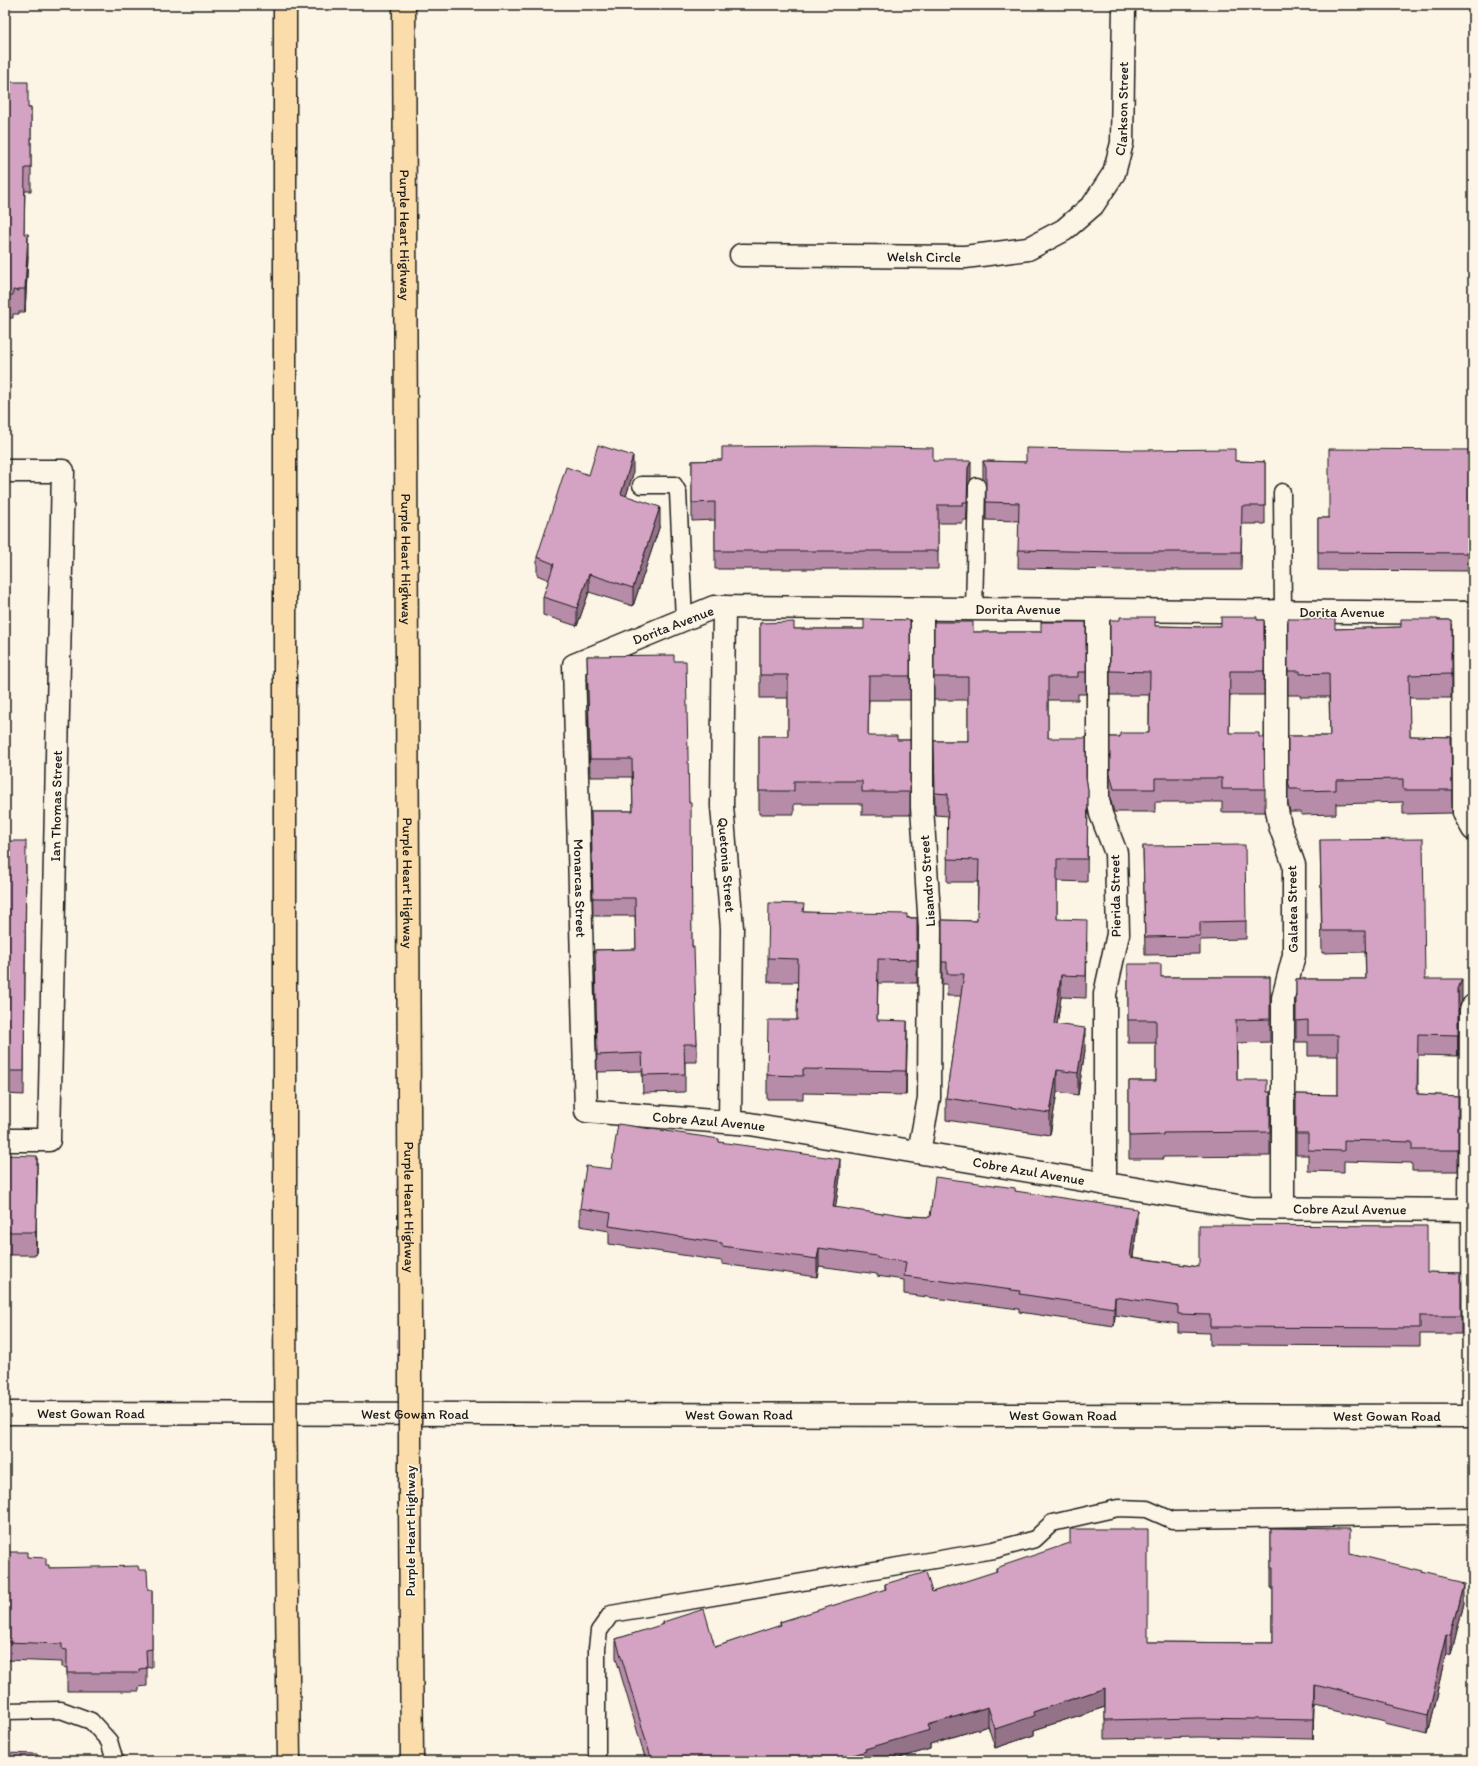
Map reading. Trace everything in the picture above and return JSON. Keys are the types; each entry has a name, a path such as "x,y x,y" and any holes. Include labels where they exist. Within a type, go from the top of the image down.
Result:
{"highway":[{"path":"285,5 285,1305 289,1761"},
{"name":"Purple Heart Highway","path":"404,5 412,1761"}],"street":[{"name":"Clarkson Street","path":"1093,205 1114,173 1122,143 1124,5"},
{"name":"Welsh Circle","path":"741,256 965,257 1028,249 1064,230 1093,205"},
{"name":"Ian Thomas Street","path":"5,471 62,471 49,1140 5,1140"},
{"name":"Dorita Avenue","path":"574,665 714,608 1468,613"},
{"name":"Quetonia Street","path":"724,608 722,806 732,928 730,1122"},
{"name":"Lisandro Street","path":"919,1152 929,1098 930,936 922,807 922,609"},
{"name":"Pierida Street","path":"1098,610 1098,800 1101,814 1116,853 1118,934 1105,994 1105,1184"},
{"name":"Galatea Street","path":"1279,612 1276,805 1280,826 1294,865 1294,955 1283,998 1282,1208"},
{"path":"1468,613 1464,813 1473,830"},
{"name":"Monarcas Street","path":"574,665 586,1112"},
{"path":"1471,1210 1471,1010 1473,1006"},
{"name":"Cobre Azul Avenue","path":"586,1112 750,1124 1250,1208 1471,1210"},
{"name":"West Gowan Road","path":"5,1413 1472,1416"}],"lane":[{"path":"641,485 674,485 678,492 684,620"},
{"path":"974,609 977,486"},
{"path":"1279,612 1282,492"},
{"path":"1471,1210 1472,1416"},
{"path":"597,1761 597,1648 599,1631 611,1614 994,1550 1035,1539 1052,1524 1118,1508 1147,1509 1172,1520 1473,1516"},
{"path":"5,1711 61,1710 91,1721 109,1741 115,1761"}],"building":[{"path":"5,76 8,76 8,82 28,82 28,108 31,108 31,168 25,168 24,234 28,234 25,289 19,289 19,291 13,290 13,295 6,295 6,297 5,297"},
{"path":"598,445 633,456 621,494 660,507 633,588 589,574 577,608 543,597 554,564 537,557 566,467 589,475"},
{"path":"817,446 933,448 933,461 971,461 968,468 967,502 963,502 963,505 938,505 938,551 715,551 715,502 692,503 692,461 722,460 722,447"},
{"path":"1026,448 1138,450 1235,449 1235,461 1265,462 1265,506 1242,506 1241,552 1018,550 1019,503 986,502 986,468 983,461 1026,462"},
{"path":"1329,449 1473,450 1473,553 1318,552 1318,518 1329,518"},
{"path":"1120,617 1155,617 1155,626 1202,627 1221,626 1221,617 1257,617 1257,620 1264,620 1264,671 1230,671 1229,733 1259,733 1259,737 1264,737 1265,789 1222,789 1222,778 1155,778 1155,789 1114,789 1110,774 1110,737 1120,737 1120,733 1149,733 1150,672 1110,671 1110,620 1120,620"},
{"path":"864,619 910,620 910,676 869,676 868,736 897,736 897,740 910,740 910,792 862,792 862,781 794,781 794,791 759,791 759,736 788,736 788,675 760,675 760,623 794,622 794,629 864,629"},
{"path":"1288,619 1335,619 1335,629 1401,627 1401,619 1451,620 1451,674 1409,675 1410,736 1451,737 1452,790 1403,790 1403,779 1336,780 1336,790 1301,791 1301,789 1290,789 1288,780 1288,736 1330,736 1329,673 1300,674 1300,671 1288,671"},
{"path":"934,622 973,622 973,632 1041,632 1041,622 1086,622 1086,672 1078,672 1078,677 1048,677 1048,738 1086,738 1086,777 1088,790 1087,859 1057,859 1057,919 1087,920 1086,976 1061,975 1054,1024 1085,1028 1078,1073 1057,1070 1050,1113 946,1098 964,974 947,974 947,962 942,962 942,920 977,921 979,860 947,859 948,794 935,793 934,741 968,741 968,677 934,677"},
{"path":"674,655 674,661 686,661 689,803 691,803 692,947 694,947 697,1044 684,1044 685,1074 643,1075 642,1053 597,1055 595,950 636,949 635,898 593,898 591,811 633,811 632,759 590,759 587,656"},
{"path":"1423,839 1425,979 1462,979 1458,989 1458,1035 1418,1034 1417,1094 1458,1096 1458,1150 1412,1150 1412,1142 1344,1140 1344,1151 1308,1150 1308,1134 1296,1134 1296,1094 1338,1095 1338,1035 1308,1035 1308,1020 1296,1021 1296,979 1366,979 1365,931 1322,931 1320,840"},
{"path":"5,841 26,841 24,1071 5,1071"},
{"path":"1245,845 1246,921 1200,922 1200,936 1145,937 1143,846"},
{"path":"769,903 804,904 803,912 907,914 907,918 917,918 917,960 878,959 877,1020 907,1021 906,1071 803,1069 803,1076 767,1075 768,1020 797,1020 798,959 768,958"},
{"path":"1128,964 1161,964 1161,977 1270,977 1270,1019 1236,1020 1237,1080 1267,1080 1267,1092 1270,1092 1270,1132 1163,1133 1163,1135 1129,1136 1129,1081 1156,1081 1156,1020 1128,1020"},
{"path":"618,1124 719,1139 719,1142 840,1159 833,1207 883,1214 883,1212 907,1216 930,1217 935,1177 1015,1188 1015,1191 1137,1209 1130,1257 1199,1267 1199,1225 1427,1226 1427,1272 1461,1273 1461,1316 1420,1316 1420,1328 1210,1327 1210,1315 1178,1314 1178,1306 1115,1297 1114,1308 1019,1294 1020,1291 904,1276 906,1262 877,1258 877,1256 819,1248 817,1259 722,1246 722,1243 609,1226 611,1213 580,1208 586,1166 611,1169"},
{"path":"5,1155 37,1156 36,1232 5,1232"},
{"path":"1271,1528 1350,1529 1350,1553 1464,1583 1451,1636 1446,1635 1427,1715 1314,1685 1313,1720 1199,1718 1105,1720 1105,1688 1033,1712 1034,1716 995,1729 988,1707 928,1725 930,1730 865,1749 866,1751 834,1761 652,1761 616,1639 664,1624 663,1622 704,1609 715,1647 781,1625 780,1622 886,1589 885,1584 926,1572 932,1592 997,1571 996,1568 1070,1543 1070,1529 1148,1529 1148,1642 1273,1643 1273,1568 1271,1568"},
{"path":"5,1552 27,1552 27,1557 46,1558 46,1565 49,1565 49,1568 138,1566 139,1570 147,1570 148,1590 152,1590 152,1649 146,1650 147,1668 139,1669 139,1673 67,1673 67,1650 62,1649 62,1644 5,1642"},
{"path":"5,1753 37,1754 38,1758 57,1757 57,1761 5,1761"}]}
